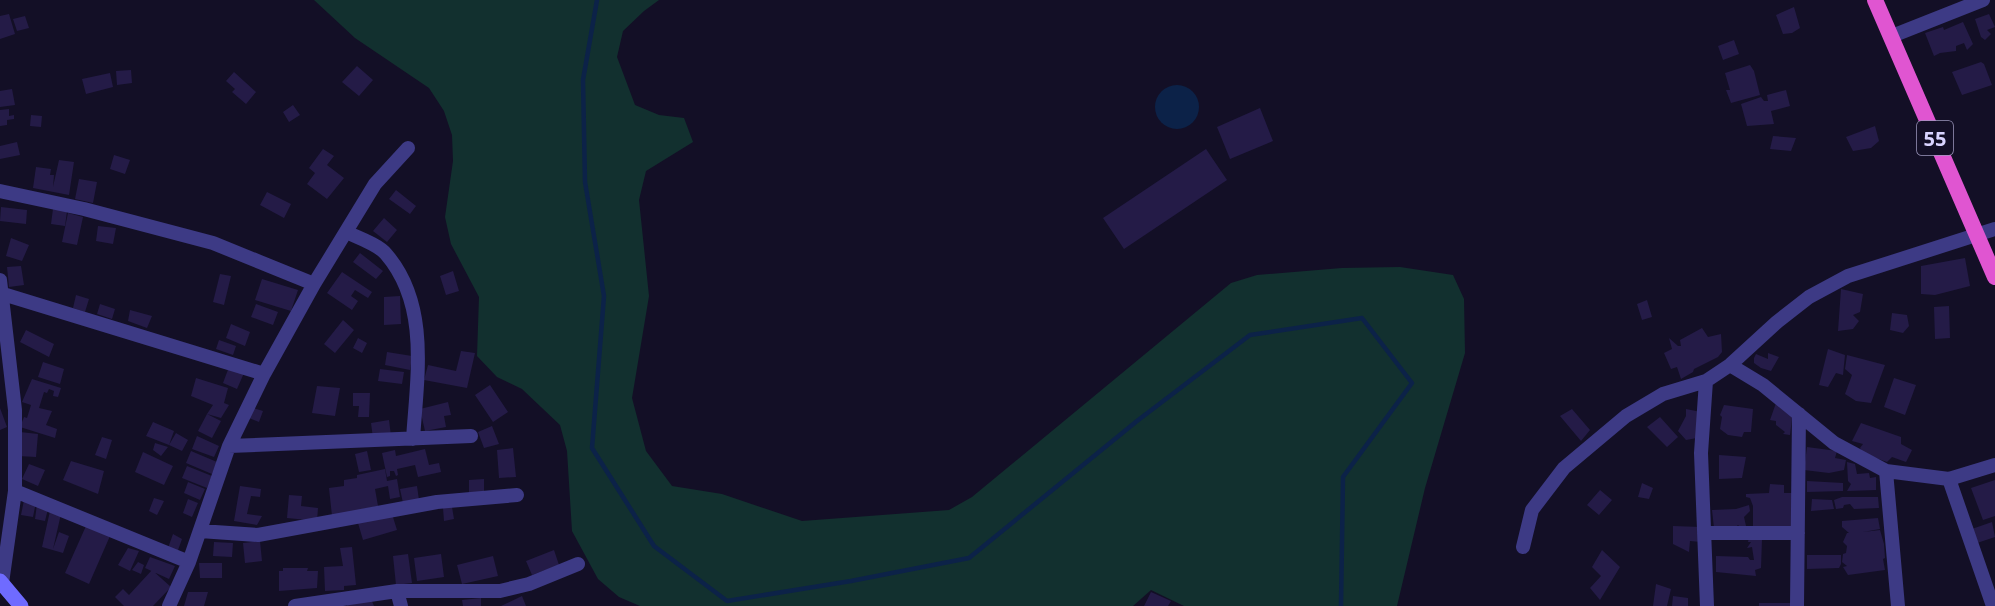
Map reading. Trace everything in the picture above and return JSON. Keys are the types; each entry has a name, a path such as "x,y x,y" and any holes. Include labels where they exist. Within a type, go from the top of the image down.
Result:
{"highway":[{"name":"55","path":"1875,0 1995,277"}],"main road":[{"path":"1,582 21,606"}],"street":[{"path":"1892,36 1983,0"},
{"path":"169,606 189,562 229,446 264,374 314,284 375,184 408,148"},
{"path":"0,191 84,209 213,243 314,284"},
{"path":"1523,547 1532,510 1564,468 1626,416 1663,394 1706,381 1730,365 1777,322 1809,297 1848,276 1995,229"},
{"path":"346,232 385,252 409,291 419,350 413,439"},
{"path":"0,280 15,410 15,491 1,582"},
{"path":"1,295 264,374"},
{"path":"1730,365 1763,385 1834,443 1886,471 1948,479 1995,465"},
{"path":"1706,381 1701,453 1707,606"},
{"path":"1797,606 1800,414"},
{"path":"229,446 471,436"},
{"path":"1886,471 1898,606"},
{"path":"1948,479 1994,606"},
{"path":"15,491 189,562"},
{"path":"200,531 258,535 437,502 517,495"},
{"path":"1704,533 1798,533"},
{"path":"295,606 397,591 500,591 529,584 578,564"},
{"path":"397,591 401,606"}],"green space":[{"path":"314,0 659,0 623,31 617,57 635,105 659,115 684,118 693,142 646,171 639,200 649,296 632,398 646,451 672,486 722,494 802,521 949,510 972,497 1231,283 1257,275 1342,268 1400,267 1453,275 1464,299 1465,353 1425,488 1397,606 1184,606 1151,590 1133,606 640,606 619,597 598,579 572,531 567,451 560,425 522,389 497,377 477,356 479,297 451,244 445,217 453,161 452,135 444,111 429,88 355,38"}],"water":[{"path":"1177,85 1192,92 1199,107 1192,122 1177,129 1162,122 1155,107 1162,92"}],"building":[{"path":"1794,7 1800,28 1792,33 1783,34 1776,15"},
{"path":"9,14 15,34 0,39 0,16"},
{"path":"1989,14 1995,27 1987,30 1991,34 1985,40 1981,37 1975,19"},
{"path":"25,16 29,28 17,31 13,19"},
{"path":"1963,22 1973,44 1967,50 1964,43 1956,46 1956,51 1934,56 1925,33 1943,27 1944,30"},
{"path":"1734,40 1739,54 1723,60 1718,46"},
{"path":"1981,62 1984,64 1992,85 1962,95 1952,72"},
{"path":"1750,65 1754,71 1760,95 1731,103 1726,90 1730,90 1725,73"},
{"path":"357,66 373,80 359,96 342,82"},
{"path":"131,70 132,83 117,85 116,71"},
{"path":"234,72 256,92 246,104 232,92 235,89 226,81"},
{"path":"110,73 113,87 86,94 82,79"},
{"path":"12,89 15,105 0,107 0,91"},
{"path":"1786,90 1790,106 1771,111 1774,124 1747,126 1741,104 1761,97 1764,101 1768,101 1767,95"},
{"path":"293,105 300,115 289,122 283,112"},
{"path":"1260,108 1273,141 1230,159 1217,127"},
{"path":"9,109 9,116 14,115 14,119 7,120 7,125 0,126 0,110"},
{"path":"31,115 42,116 41,127 30,126"},
{"path":"1875,126 1879,141 1871,148 1853,151 1846,137"},
{"path":"1773,136 1796,138 1791,151 1770,149"},
{"path":"17,142 20,155 0,159 0,146"},
{"path":"323,149 334,156 327,165 344,178 327,199 307,184 315,173 309,168"},
{"path":"1206,149 1227,180 1124,249 1103,218"},
{"path":"114,155 130,160 125,174 110,169"},
{"path":"59,160 74,162 69,195 33,188 36,167 51,169 50,175 54,175 53,187"},
{"path":"79,179 97,182 93,203 75,199"},
{"path":"396,190 416,206 410,214 389,199"},
{"path":"267,192 291,204 284,218 260,205"},
{"path":"1,207 27,210 26,224 0,221"},
{"path":"53,209 67,211 65,226 51,224"},
{"path":"68,213 83,217 77,245 62,242"},
{"path":"384,218 397,230 387,242 373,231"},
{"path":"98,226 116,228 113,244 96,241"},
{"path":"11,238 29,245 22,261 6,256"},
{"path":"360,253 383,271 376,279 353,262"},
{"path":"1965,258 1970,286 1935,295 1921,294 1921,266"},
{"path":"21,266 24,285 9,287 7,267"},
{"path":"453,271 459,291 446,295 440,276"},
{"path":"342,272 372,292 368,298 355,290 351,296 358,301 352,310 327,293"},
{"path":"220,274 231,276 224,305 213,302"},
{"path":"262,279 298,290 291,311 255,300"},
{"path":"1841,289 1863,294 1860,312 1853,315 1859,321 1853,329 1838,331"},
{"path":"76,295 89,299 85,312 73,308"},
{"path":"400,296 401,324 384,325 384,297"},
{"path":"1647,300 1652,317 1642,320 1637,304"},
{"path":"100,304 115,309 112,319 97,314"},
{"path":"256,304 278,312 273,325 251,317"},
{"path":"1949,306 1950,338 1935,339 1934,307"},
{"path":"130,310 152,316 147,328 128,321"},
{"path":"1892,313 1907,315 1909,326 1903,333 1890,330"},
{"path":"343,320 354,330 335,353 324,344"},
{"path":"231,324 250,332 245,346 226,338"},
{"path":"1702,328 1708,337 1721,334 1722,352 1718,357 1694,369 1681,379 1677,367 1671,369 1664,353 1672,349 1669,338 1681,346 1680,340"},
{"path":"26,330 54,344 49,357 20,342"},
{"path":"358,338 367,343 362,353 353,348"},
{"path":"219,340 236,346 233,355 216,349"},
{"path":"1828,349 1845,355 1843,375 1836,373 1828,387 1819,385"},
{"path":"461,351 475,353 467,388 424,380 428,365 456,371"},
{"path":"387,352 412,356 410,370 385,365"},
{"path":"1768,353 1779,357 1771,371 1754,363 1756,354 1768,359"},
{"path":"1847,355 1885,365 1871,403 1856,401 1845,394 1852,375 1845,369"},
{"path":"43,362 64,369 60,384 38,377"},
{"path":"229,367 244,373 237,389 223,383"},
{"path":"380,369 404,372 402,384 378,381"},
{"path":"196,378 228,388 224,403 229,405 221,418 207,414 213,405 191,396"},
{"path":"1894,378 1916,385 1905,415 1884,407"},
{"path":"32,379 61,388 58,397 53,396 54,391 49,389 47,393 44,392 39,408 52,411 46,425 57,429 55,438 20,427 24,417 27,418 31,405 22,402"},
{"path":"490,385 508,412 493,422 475,395"},
{"path":"317,386 340,388 335,416 312,413"},
{"path":"353,393 370,393 369,417 358,417 359,406 353,406"},
{"path":"448,402 451,415 444,416 446,427 425,431 420,409"},
{"path":"1776,403 1793,411 1790,435 1783,434 1785,432 1776,425 1776,421 1770,420"},
{"path":"1724,405 1753,409 1751,432 1744,432 1742,437 1728,435 1720,429 1722,417 1720,415"},
{"path":"250,407 263,411 259,422 246,417"},
{"path":"0,408 7,427 0,430"},
{"path":"1572,409 1590,430 1581,441 1560,416"},
{"path":"1686,409 1701,412 1697,438 1686,440 1678,431 1686,416"},
{"path":"207,414 221,421 212,438 198,431"},
{"path":"1660,417 1678,437 1667,447 1647,427"},
{"path":"389,420 391,436 373,438 371,423"},
{"path":"153,422 174,431 169,445 146,436"},
{"path":"1861,423 1901,437 1901,444 1912,450 1906,462 1892,457 1887,462 1864,454 1860,448 1863,444 1852,441"},
{"path":"492,426 499,444 484,448 478,432"},
{"path":"20,432 38,434 36,457 18,456"},
{"path":"176,433 188,440 182,451 169,445"},
{"path":"197,436 219,446 214,457 192,449"},
{"path":"102,437 112,440 106,459 95,455"},
{"path":"155,443 168,447 161,456 153,450"},
{"path":"1807,447 1837,451 1835,458 1846,460 1844,470 1829,473 1804,470"},
{"path":"513,448 516,477 499,478 497,450"},
{"path":"425,449 429,465 439,463 441,472 418,477 415,465 397,469 398,475 396,476 394,471 390,471 390,476 387,477 382,453 395,450 396,456"},
{"path":"191,451 217,462 212,474 186,463"},
{"path":"367,451 371,470 359,472 355,454"},
{"path":"143,452 173,466 164,485 135,472"},
{"path":"1719,455 1746,457 1742,478 1719,479"},
{"path":"71,461 104,471 98,494 63,480"},
{"path":"1847,462 1855,464 1857,474 1869,473 1870,478 1876,477 1876,490 1847,491 1851,484 1848,481"},
{"path":"29,464 45,470 38,486 22,479"},
{"path":"187,466 212,476 207,488 182,478"},
{"path":"385,469 387,481 397,479 400,497 390,499 388,486 375,489 378,506 364,509 364,512 332,516 329,488 344,486 344,480 357,478 357,475"},
{"path":"484,479 484,496 469,496 469,480"},
{"path":"1995,480 1995,516 1983,520 1971,488"},
{"path":"1807,481 1843,483 1843,491 1807,492"},
{"path":"188,482 205,489 200,500 184,493"},
{"path":"1642,483 1653,488 1649,499 1638,497"},
{"path":"1770,484 1784,485 1784,493 1793,493 1793,528 1753,528 1753,506 1746,494 1769,493"},
{"path":"240,486 261,489 260,497 251,496 247,514 262,516 257,525 234,521"},
{"path":"417,486 419,500 403,503 400,489"},
{"path":"1600,490 1612,500 1599,515 1587,505"},
{"path":"289,495 302,496 301,506 318,508 317,521 287,518"},
{"path":"1842,497 1878,497 1879,508 1854,509 1850,504 1836,509 1834,500"},
{"path":"154,498 164,501 157,515 149,511"},
{"path":"188,499 198,503 192,517 183,513"},
{"path":"1812,499 1832,500 1834,509 1811,511"},
{"path":"24,500 36,502 33,517 21,515"},
{"path":"37,504 48,509 45,521 35,519"},
{"path":"1749,505 1750,511 1744,517 1746,526 1742,529 1738,525 1732,531 1714,528 1712,510 1736,509"},
{"path":"452,507 454,519 444,521 443,508"},
{"path":"50,511 61,514 53,549 59,532 69,536 63,553 42,547"},
{"path":"392,514 397,530 363,540 358,523"},
{"path":"1878,518 1880,529 1863,532 1880,530 1884,544 1885,570 1848,575 1843,567 1847,566 1842,562 1847,546 1843,542 1849,533 1842,527 1842,521"},
{"path":"1992,522 1995,537 1974,544 1969,530"},
{"path":"86,526 110,536 89,584 65,573"},
{"path":"1673,526 1701,527 1701,542 1690,541 1689,552 1673,544"},
{"path":"173,534 182,539 177,553 168,548"},
{"path":"1749,537 1762,539 1761,568 1755,570 1756,576 1716,572 1716,556 1748,557 1754,560 1752,547 1747,548 1751,542 1748,542"},
{"path":"260,541 262,561 245,563 243,543"},
{"path":"214,542 233,543 232,557 213,556"},
{"path":"352,547 356,585 344,586 344,590 325,591 324,567 343,566 340,548"},
{"path":"128,548 139,551 130,571 118,565"},
{"path":"554,550 559,565 532,575 526,561"},
{"path":"1602,550 1620,567 1600,600 1590,588 1601,576 1592,567"},
{"path":"408,554 412,583 396,585 393,556"},
{"path":"441,554 444,577 417,581 414,558"},
{"path":"1807,555 1841,555 1841,564 1839,568 1807,569"},
{"path":"493,556 498,576 462,584 457,565"},
{"path":"150,557 175,566 169,579 145,568"},
{"path":"138,562 144,565 141,574 132,570"},
{"path":"199,563 222,563 222,578 200,578"},
{"path":"283,568 308,568 307,571 318,571 317,588 279,591 279,571 283,571"},
{"path":"152,570 171,587 153,606 124,606 115,597 123,589 129,595"},
{"path":"1656,584 1671,589 1667,606 1653,606"},
{"path":"188,592 208,592 204,606 184,606"},
{"path":"1151,592 1171,601 1168,606 1144,606"},
{"path":"522,596 526,606 501,606"},
{"path":"1673,596 1688,598 1688,606 1672,606"},
{"path":"481,598 481,606 463,606 462,600"},
{"path":"371,599 374,606 347,606 347,605"},
{"path":"1759,603 1792,603 1791,606 1759,606"}],"waterway":[{"path":"597,0 583,80 585,182 604,296 592,448 654,546 727,601 851,581 969,558 1137,421 1250,335 1362,318 1412,383 1343,477 1341,606"}]}
